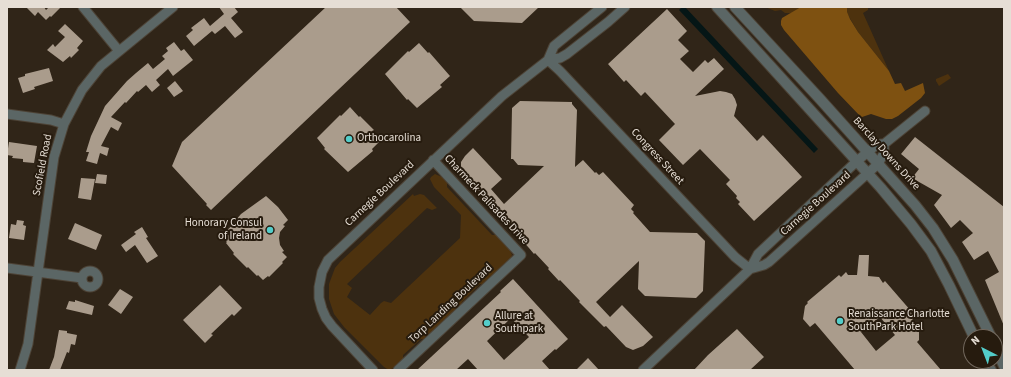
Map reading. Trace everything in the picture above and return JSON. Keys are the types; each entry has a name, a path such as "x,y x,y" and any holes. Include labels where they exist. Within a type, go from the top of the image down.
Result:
{"street":[{"path":"83,7 118,51"},
{"name":"Scofield Road","path":"20,370 28,344 54,157 64,124 77,98 101,66 173,7"},
{"name":"Carnegie Boulevard","path":"548,60 554,46 602,7"},
{"name":"Carnegie Boulevard","path":"373,370 326,318 322,309 319,298 319,287 320,277 326,264 332,256 502,96 548,60 560,58 567,54 625,7"},
{"path":"718,7 902,213 931,251 970,329"},
{"name":"Barclay Downs Drive","path":"735,7 915,205 933,228 953,260 987,329"},
{"name":"Congress Street","path":"548,60 735,257 750,270"},
{"name":"Carnegie Boulevard","path":"643,370 750,270 758,254 857,161 877,145 884,144 925,110"},
{"path":"7,114 51,120 64,124"},
{"path":"878,164 884,153 884,144"},
{"name":"Charmeck Palisades Drive","path":"433,160 521,255"},
{"name":"Carnegie Boulevard","path":"750,270 767,264 878,164"},
{"name":"Torp Landing Boulevard","path":"398,370 521,255"},
{"path":"7,268 82,278"}],"shaded area":[{"path":"682,7 685,7 818,149 814,153 679,10"},
{"path":"765,7 868,7 868,10 863,13 889,71 858,32 848,15 785,13 781,10 775,11"},
{"path":"801,7 847,7 847,12 850,19 858,32 889,71 895,84 901,83 905,91 923,83 925,93 921,98 892,119 886,119 871,114 862,117 860,116 838,93 781,25 782,18"},
{"path":"948,74 951,78 939,86 936,79"},
{"path":"435,174 442,177 447,183 447,187 492,235 497,235 510,250 512,255 511,258 484,285 480,284 462,302 461,306 425,339 421,339 403,355 403,360 389,370 384,367 344,327 334,314 329,299 329,284 335,268 340,262 413,194 414,196 420,194 424,195 437,208 432,210 427,208 347,284 352,288 347,297 370,315 384,301 391,303 460,238 461,215 434,187 430,179"}],"building":[{"path":"26,7 44,7 46,10 49,7 61,7 46,20 38,12 35,16"},
{"path":"219,7 234,7 238,12 231,18 243,32 235,38 225,26 215,34 212,31 194,46 186,36 193,30 191,28 204,18 210,26 224,14"},
{"path":"326,7 396,7 410,22 211,210 172,166 182,142"},
{"path":"460,7 539,7 522,23 474,21"},
{"path":"667,9 687,31 678,40 689,51 680,59 693,72 705,60 708,63 714,58 724,69 695,96 720,91 732,94 737,105 734,116 757,141 763,135 802,177 754,221 738,204 740,202 736,198 737,196 726,184 730,180 700,149 683,165 659,140 675,124 645,92 641,96 626,80 624,82 608,64"},
{"path":"65,24 83,41 77,48 79,50 71,58 70,56 63,62 47,50 53,44 55,47 65,37 58,31"},
{"path":"174,42 181,51 184,49 193,60 173,76 168,69 156,80 160,85 152,92 146,85 138,92 137,91 126,103 125,102 111,117 122,123 118,131 111,127 101,146 109,148 107,156 100,153 97,164 86,161 89,152 86,152 91,136 105,106 127,81 148,63 153,69 165,59 162,56 168,51 166,48"},
{"path":"419,43 450,76 440,85 442,87 417,108 408,99 407,100 385,74 408,51 409,52"},
{"path":"49,68 53,81 34,87 35,89 23,93 18,78 25,76 25,74"},
{"path":"175,81 183,91 174,97 167,88"},
{"path":"520,101 572,102 577,110 575,167 583,160 595,173 596,172 599,175 603,172 634,205 631,209 634,212 633,213 650,232 697,233 705,241 703,291 696,298 645,296 638,289 639,261 596,302 610,317 622,305 653,337 643,346 633,350 626,347 606,326 604,327 560,280 559,281 548,269 549,268 535,253 534,254 504,220 502,221 493,211 496,209 462,173 461,162 473,148 502,179 491,189 504,204 544,166 518,165 513,159 511,159 512,108"},
{"name":"Orthocarolina","path":"350,107 374,130 372,131 381,140 372,149 373,151 348,172 324,149 325,148 317,138"},
{"path":"915,137 1004,207 1004,326 985,280 999,272 988,251 974,260 962,242 973,233 960,220 951,228 934,205 942,195 912,178 919,169 901,154"},
{"path":"9,142 37,146 34,163 23,162 23,159 12,158 13,156 7,155"},
{"path":"97,174 107,175 106,184 95,183"},
{"path":"81,178 95,179 91,200 78,198"},
{"path":"266,196 278,207 288,220 283,225 285,226 280,232 279,238 280,245 284,251 282,252 287,257 269,277 268,276 263,280 248,267 247,268 233,254 234,253 226,243 227,242 222,237 236,222 235,221 241,214"},
{"path":"17,220 24,221 23,225 26,226 24,240 9,238 11,224 16,225"},
{"path":"75,223 102,235 96,250 68,239"},
{"path":"142,227 148,237 146,238 158,256 147,263 135,245 126,252 121,245 136,234 134,232"},
{"name":"Renaissance Charlotte SouthPark Hotel","path":"859,255 869,255 868,276 879,277 883,283 885,281 911,311 910,312 913,315 911,330 919,332 919,340 917,342 941,370 855,370 815,323 810,327 803,319 805,306 808,303 807,302 839,275 841,277 846,272 848,275 857,275","holes":["880,317 895,335 876,351 861,332"]},
{"name":"Allure at Southpark","path":"513,279 568,339 542,361 550,370 478,370 468,359 456,370 417,370 501,292 500,291","holes":["511,318 529,337 504,360 487,341"]},
{"path":"220,285 242,308 234,316 232,314 211,334 213,335 205,343 183,320"},
{"path":"120,289 133,297 121,314 108,305"},
{"path":"75,300 94,306 92,315 66,309 69,301 75,302"},
{"path":"737,329 764,357 750,370 694,370 708,355"},
{"path":"59,330 77,335 75,345 71,344 69,353 67,352 60,370 49,370 54,357"},
{"path":"588,358 599,370 576,370"}],"place":[{"name":"Orthocarolina","path":"349,139"},
{"name":"Honorary Consul of Ireland","path":"270,230"},
{"name":"Renaissance Charlotte SouthPark Hotel","path":"840,321"},
{"name":"Allure at Southpark","path":"487,323"}]}
